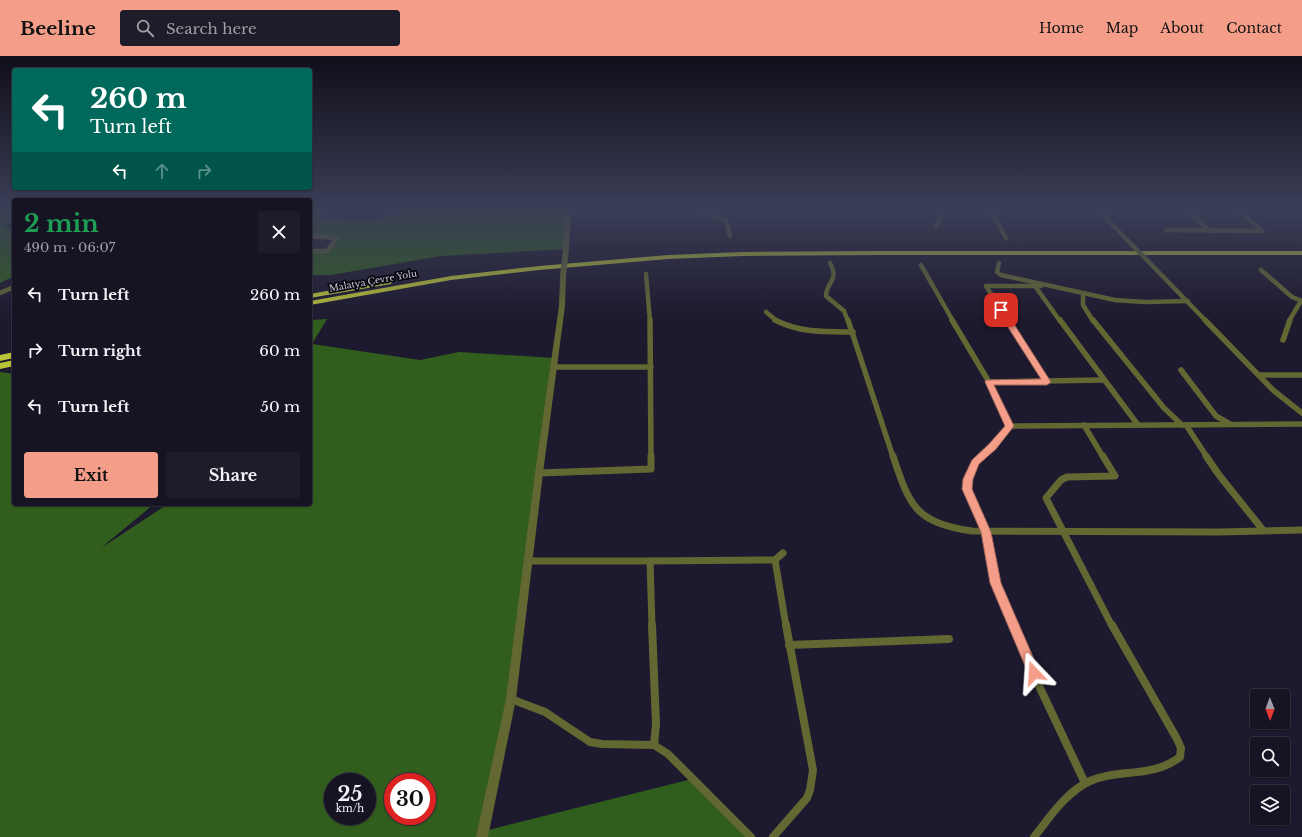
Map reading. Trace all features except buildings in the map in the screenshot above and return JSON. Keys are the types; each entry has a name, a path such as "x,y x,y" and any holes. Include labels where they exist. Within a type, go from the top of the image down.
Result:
{"highway":[{"name":"Malatya Çevre Yolu","path":"312,296 460,271 539,262 670,251 864,248 1106,247"},
{"name":"Malatya Çevre Yolu","path":"312,302 451,278 539,268 668,257 876,253 1302,253"},
{"path":"0,358 12,355"},
{"path":"0,366 12,364"}],"street":[{"path":"312,251 327,251 330,247"},
{"path":"482,837 511,699 539,473 562,306 566,247"},
{"path":"1134,247 1259,375 1286,401 1302,413"},
{"path":"830,263 834,268 835,276 833,283 826,291 826,296 844,311 853,332 904,490 911,503 922,515 932,521 950,528 986,532 1220,532 1302,530"},
{"path":"999,263 997,272 1001,275 1083,293 1124,301 1188,301"},
{"path":"921,265 989,382 1009,426"},
{"path":"1261,270 1292,297 1302,301 1290,319 1283,340"},
{"path":"539,473 651,469 650,307 646,274"},
{"path":"1047,382 986,286 1054,287"},
{"path":"1035,286 1103,380 1138,425"},
{"path":"0,293 12,288"},
{"path":"1083,293 1083,305 1087,313 1164,408 1184,425 1219,475 1263,530"},
{"path":"766,312 772,319 804,330 853,332"},
{"path":"554,367 651,367"},
{"path":"1180,370 1216,416 1231,424"},
{"path":"1259,375 1302,375"},
{"path":"989,382 1103,380"},
{"path":"1085,783 1040,688 996,583 986,532 967,489 968,479 975,463 1009,426 1302,424"},
{"path":"1034,837 1063,803 1085,783 1103,777 1162,769 1173,764 1180,757 1181,748 1177,739 1124,649 1065,532 1046,498 1061,480 1067,477 1115,476 1084,425"},
{"path":"528,561 775,560 783,553"},
{"path":"773,837 807,798 810,790 813,770 789,645 775,560"},
{"path":"650,561 656,724 654,745"},
{"path":"789,645 950,639"},
{"path":"511,699 545,712 583,739 590,742 602,744 654,745 668,754 751,837"}],"green space":[{"path":"0,247 12,247 12,277 0,283"},
{"path":"330,247 566,247 566,249 441,256 331,275 312,275 312,251 327,251"},
{"path":"327,319 312,344 312,320"},
{"path":"312,344 420,360 459,352 555,358 501,750 481,837 0,837 0,372 12,374 12,506 152,506 101,548 165,506 312,506"},
{"path":"692,779 751,837 482,837 484,831"}],"route":[{"path":"1001,310 1047,382 989,382 1009,426 975,463 968,479 967,489 986,532 996,583 1034,673"}]}
